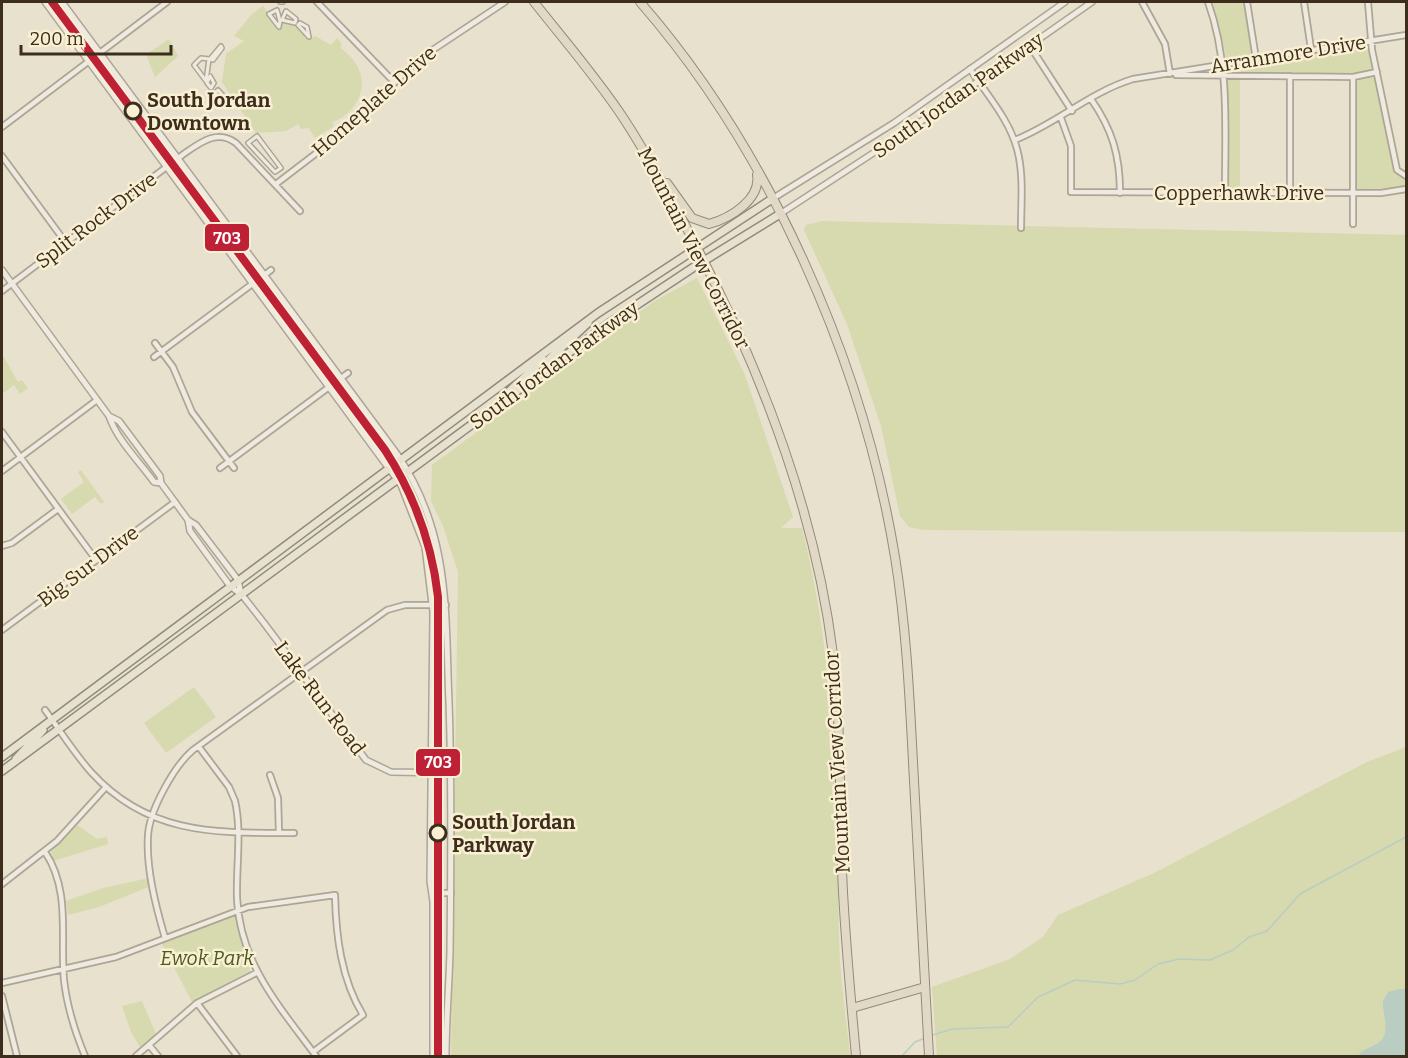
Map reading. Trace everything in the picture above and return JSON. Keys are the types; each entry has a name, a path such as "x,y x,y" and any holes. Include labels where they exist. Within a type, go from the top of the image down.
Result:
{"highway":[{"name":"Mountain View Corridor","path":"534,2 622,116 660,175 705,261 730,311 765,396 807,525 824,597 838,706 843,891 856,1056"},
{"path":"640,2 680,47 718,102 772,199 828,317 864,422 889,526 906,651 929,1056"},
{"path":"660,175 692,218 709,224 754,196 758,182 752,162"},
{"path":"852,1008 925,987"}],"main road":[{"name":"South Jordan Parkway","path":"2,771 491,410 597,313 772,199"},
{"name":"South Jordan Parkway","path":"2,757 388,467 544,361 780,214"},
{"path":"14,762 26,745 49,725 51,718"}],"street":[{"path":"45,2 388,467 397,480 422,535 430,572 433,605 433,1056"},
{"path":"62,2 409,471 424,500 438,542 446,605 451,773 451,893 446,1056"},
{"path":"2,127 166,2"},
{"path":"317,2 394,82"},
{"name":"Homeplate Drive","path":"276,184 344,132 424,54 505,2"},
{"name":"South Jordan Parkway","path":"772,199 894,123 1065,2"},
{"name":"South Jordan Parkway","path":"780,214 979,82 1092,2"},
{"path":"1142,2 1165,44 1170,74"},
{"path":"1208,2 1223,64 1225,193"},
{"path":"1247,2 1256,59"},
{"path":"1304,2 1311,50"},
{"path":"1368,2 1371,41 1397,170 1404,175"},
{"path":"277,10 280,21 279,27 269,14 277,10"},
{"path":"286,11 296,20 294,23 282,19 286,11"},
{"path":"300,23 307,27 310,34 308,36 298,25 300,23"},
{"name":"Arranmore Drive","path":"1014,140 1061,118 1122,82 1407,35"},
{"path":"221,45 222,48 213,60 210,59 221,45"},
{"path":"1030,46 1072,111"},
{"path":"201,58 209,59 206,81 194,65 201,58"},
{"path":"970,69 1007,124 1014,140 1021,171 1021,228"},
{"name":"Arranmore Drive","path":"1170,74 1353,77 1377,72"},
{"path":"1290,76 1290,193"},
{"path":"1353,77 1353,224"},
{"path":"217,90 228,101 225,103 220,100 215,93 217,90"},
{"path":"1091,99 1114,140 1119,163 1120,193"},
{"name":"Copperhawk Drive","path":"1061,118 1071,146 1071,192 1353,193 1407,189"},
{"path":"257,136 281,168 275,172 248,143 257,136"},
{"name":"Split Rock Drive","path":"2,291 167,167 210,138 225,137 236,143 300,212"},
{"path":"2,156 66,243"},
{"name":"Lake Run Road","path":"2,270 109,416 119,421 160,476 161,483 238,580 242,595"},
{"path":"154,357 271,270"},
{"path":"155,343 173,367 192,412 234,468"},
{"path":"220,468 348,373"},
{"path":"2,471 97,400"},
{"path":"280,423 285,429"},
{"path":"2,432 96,560"},
{"name":"Big Sur Drive","path":"2,630 175,501"},
{"path":"2,546 14,542 58,509"},
{"name":"Lake Run Road","path":"189,520 190,531 230,586 242,595 370,763 391,771 451,773"},
{"path":"165,938 148,842 153,817 176,768 199,747 387,610 405,605 446,605"},
{"path":"45,710 84,764 106,787 129,804 153,817 194,830 294,833"},
{"path":"2,983 116,957 238,910 269,902 335,895 338,947 353,995 363,1015 314,1054 256,973 244,942 238,910 234,796 199,747"},
{"path":"270,775 278,798 279,833"},
{"path":"2,884 45,852 106,787"},
{"path":"45,852 55,870 62,897 63,970 71,1018 85,1056"},
{"path":"432,893 451,893"},
{"path":"136,1056 197,1003 256,973"},
{"path":"2,996 17,1056"},
{"path":"197,1003 237,1056"},
{"path":"150,1044 158,1056"}],"green space":[{"path":"1213,2 1245,2 1253,53 1251,57 1227,61"},
{"path":"263,6 278,26 280,21 297,25 309,39 315,36 331,45 337,38 342,44 340,47 353,59 360,73 361,91 354,107 332,122 334,126 315,138 309,128 301,129 298,124 286,131 256,133 222,82 226,54 244,41 234,36 252,14"},
{"path":"169,39 178,56 155,77 147,57 148,53"},
{"path":"1365,44 1370,46 1374,66 1371,71 1356,74 1227,73 1228,65"},
{"path":"1372,75 1376,78 1396,172 1406,178 1406,187 1360,191 1355,186 1355,79"},
{"path":"1240,78 1240,191 1229,191 1227,79"},
{"path":"822,221 1406,235 1406,532 923,530 909,527 900,516 881,426 847,324 804,230 806,225"},
{"path":"697,278 745,375 793,517 781,528 802,528 814,580 828,682 832,733 840,954 850,1056 451,1056 458,572 443,526 431,501 432,465 656,300"},
{"path":"2,354 18,382 22,380 28,388 20,394 14,385 2,394"},
{"path":"81,470 104,502 101,504 95,497 72,514 61,499 84,482 78,472"},
{"path":"194,687 216,717 166,753 144,723"},
{"path":"1406,747 1406,1056 937,1056 932,987 1010,959 1043,937 1058,915 1154,873 1367,762"},
{"path":"77,825 97,839 107,837 108,844 53,861 51,851"},
{"path":"149,878 151,886 99,907 68,915 66,901 103,888"},
{"name":"Ewok Park","path":"233,915 250,971 192,1002 161,942"},
{"path":"142,1001 156,1034 141,1049 131,1032 122,1006"}],"shaded area":[{"path":"1406,989 1406,1056 1358,1056 1378,1043 1385,1035 1383,1001 1388,992"}],"waterway":[{"path":"930,1036 952,1029 1008,1027 1038,997 1075,980 1120,984 1135,980 1158,964 1179,959 1210,960 1233,950 1249,937 1267,931 1300,894 1406,837"},
{"path":"902,1056 915,1042 925,1038"}],"transit line":[{"name":"703","path":"52,2 385,450 396,467 421,520 438,597 438,1056"}],"place":[{"name":"South Jordan Downtown","path":"133,111"},
{"name":"South Jordan Parkway","path":"438,833"}]}
